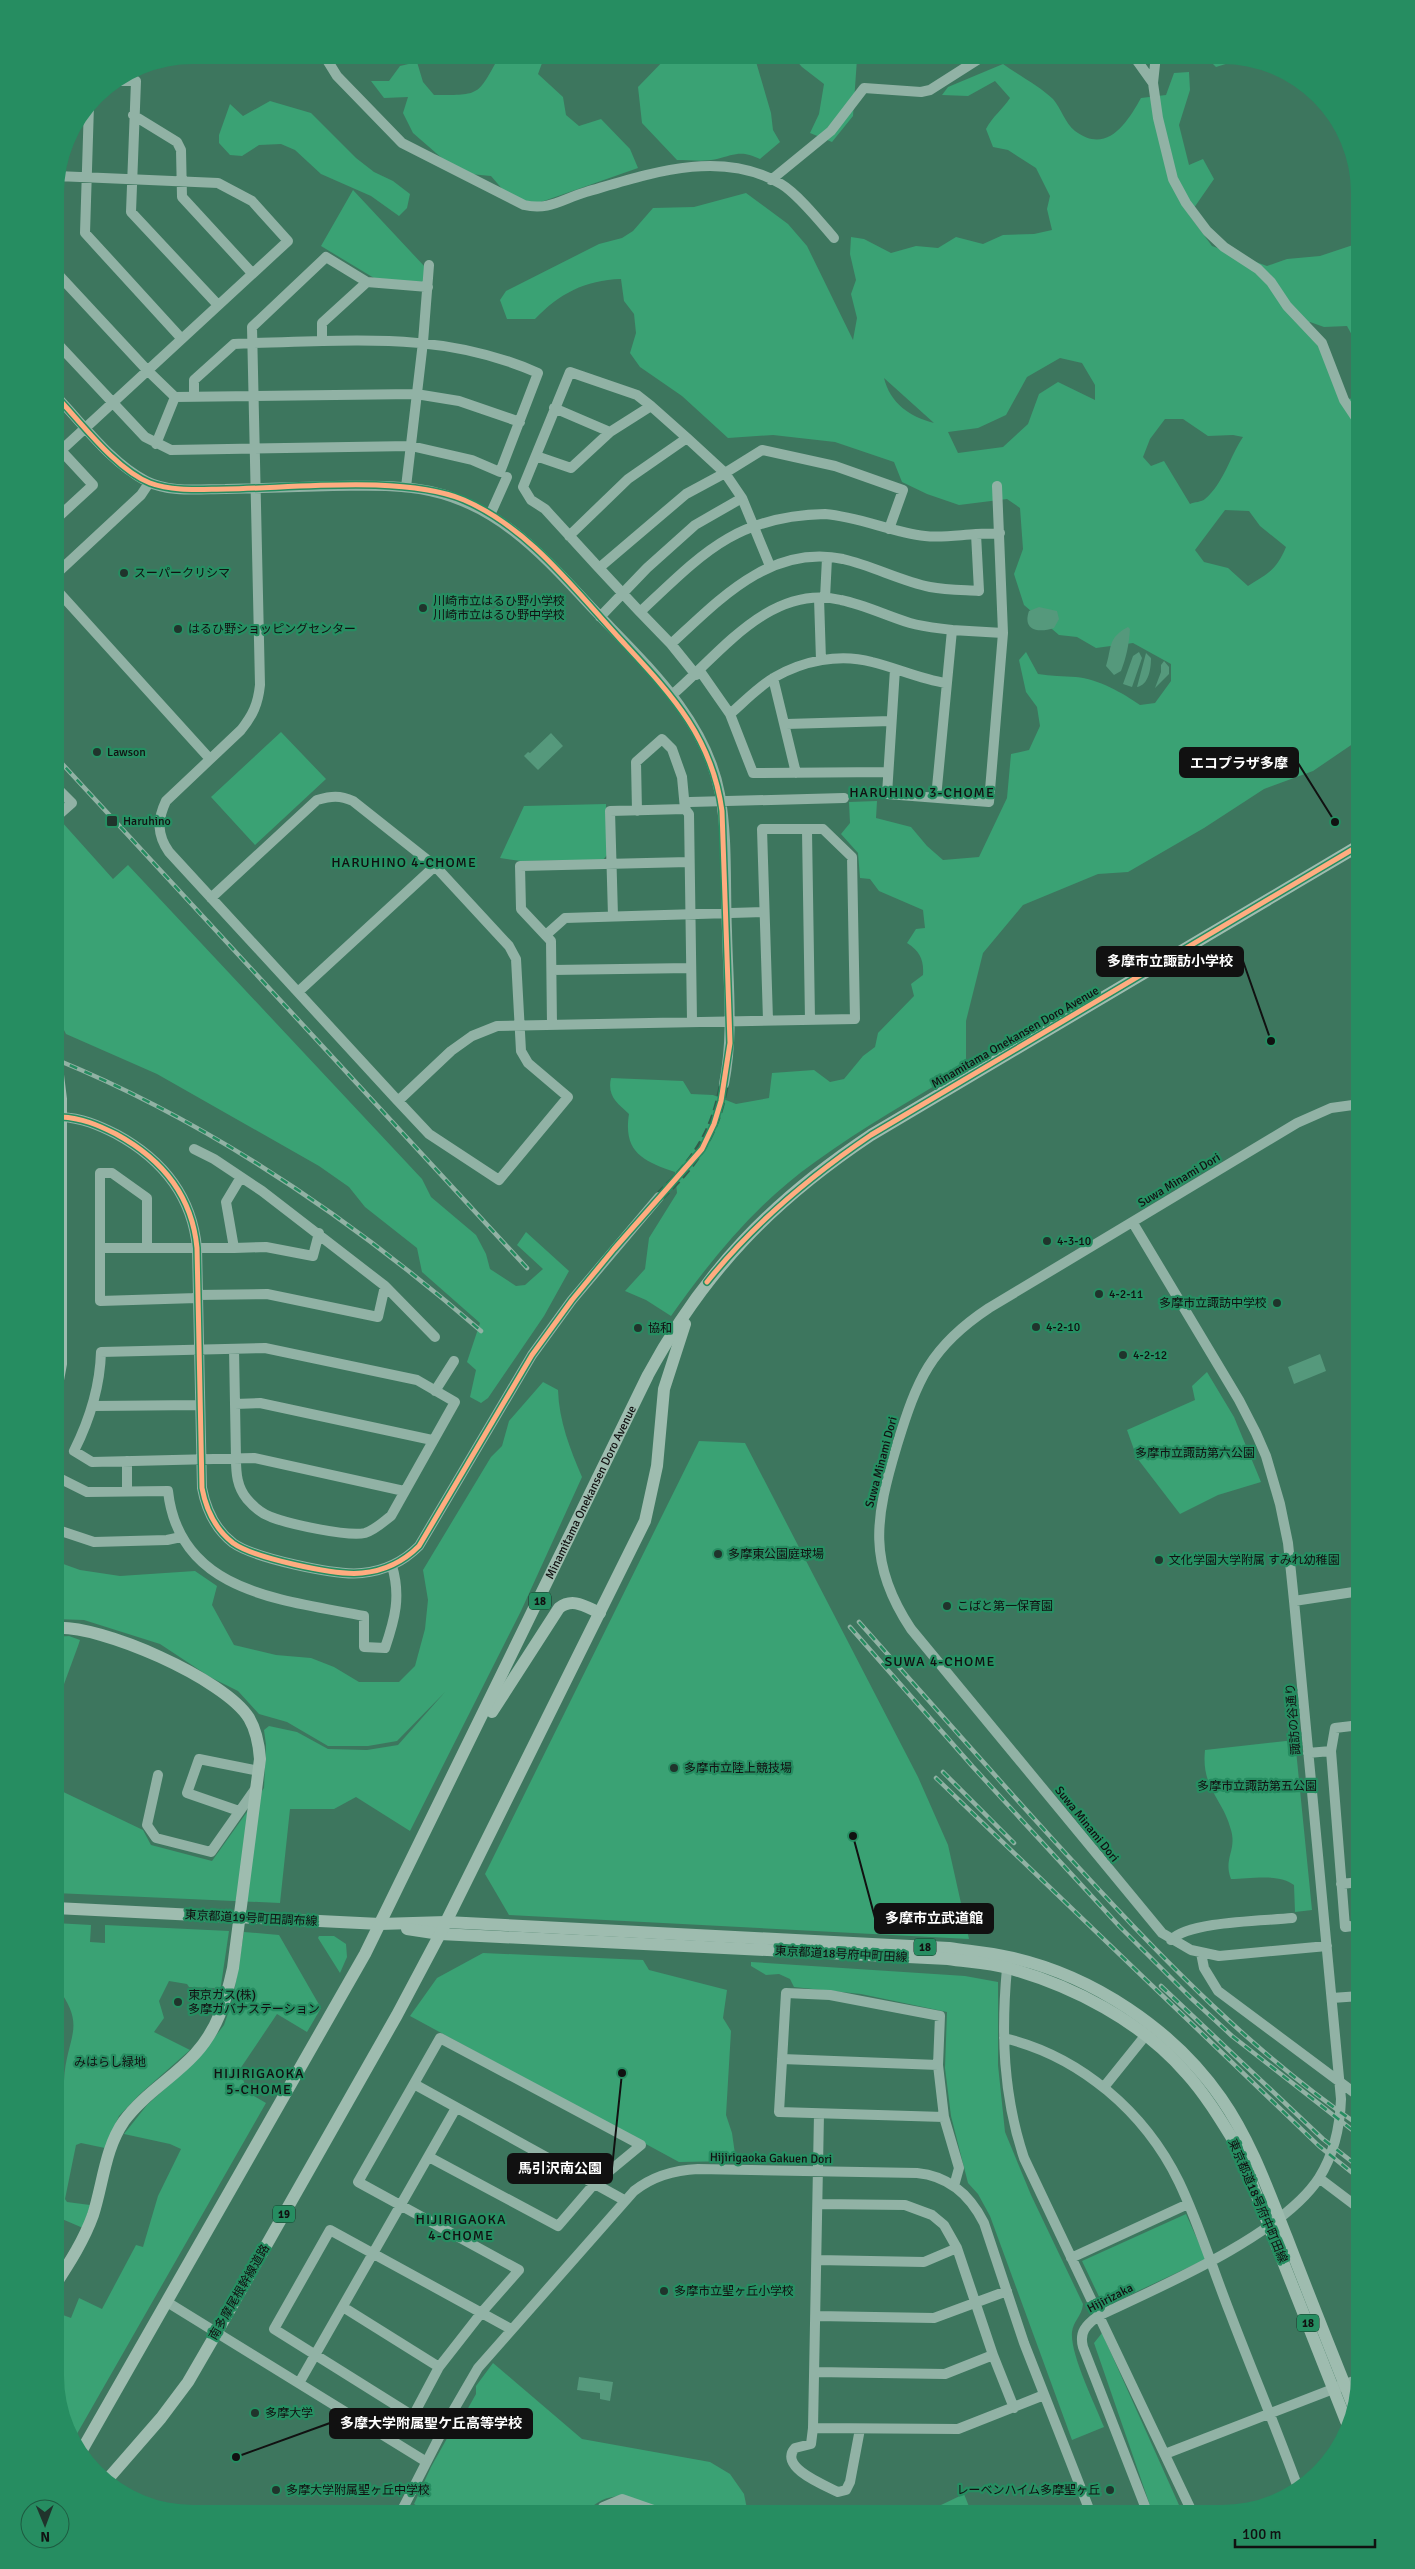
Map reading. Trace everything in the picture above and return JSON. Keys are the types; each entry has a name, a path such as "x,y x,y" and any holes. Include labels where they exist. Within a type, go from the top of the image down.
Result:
{"main road":[{"name":"Minamitama Onekansen Doro Avenue","path":"380,1924 664,1345 707,1282 748,1234 810,1178 871,1135 1351,850"},
{"name":"Minamitama Onekansen Doro Avenue","path":"446,1922 600,1613 649,1508 657,1466 662,1402 667,1376 682,1330 707,1282"},
{"path":"467,1747 559,1608 569,1602 577,1603 600,1613"},
{"path":"64,1628 84,1629 162,1656 232,1699 249,1718 255,1731 259,1748 259,1771 233,1968 226,1999 217,2022 207,2040 195,2054 143,2099 123,2122 110,2148 87,2231 64,2272"},
{"name":"東京都道19号町田調布線","path":"64,1908 380,1924 446,1922"},
{"name":"19","path":"440,1934 446,1922"},
{"name":"東京都道18号府中町田線","path":"446,1922 949,1948 1010,1957 1056,1971 1098,1990 1153,2026 1194,2064 1221,2098 1246,2138 1275,2222 1339,2386 1345,2416"},
{"path":"84,2446 319,2036 380,1924"},
{"name":"東京都道18号府中町田線","path":"380,1924 440,1934 948,1959 1007,1968 1052,1983 1093,2001 1145,2036 1186,2072 1238,2148 1275,2222"},
{"name":"南多摩尾根幹線道路","path":"110,2476 161,2418 188,2382 397,2015 440,1934"},
{"name":"東京都道18号府中町田線","path":"1339,2386 1349,2399"}],"street":[{"path":"330,64 337,76 402,143 524,205 538,208 552,206 610,185 680,168 737,167 771,180 790,191 834,238"},
{"path":"771,180 830,130 864,88 921,92 930,90 971,64"},
{"path":"1139,64 1153,83"},
{"path":"1155,64 1153,83 1165,152 1173,179 1186,203 1207,231 1224,246 1258,269 1271,282 1287,306 1322,343 1344,400 1351,410"},
{"path":"127,82 136,82 133,115 131,212 218,305"},
{"path":"133,115 177,142 181,150 182,196 252,273"},
{"path":"89,117 85,233 182,338"},
{"path":"64,445 86,428 146,370 288,241 252,201 218,183 65,176"},
{"path":"211,898 317,800 330,796 344,797 353,801 435,866 508,946 516,959 521,1051 528,1063 568,1097 499,1180 429,1134 168,852 161,840 159,829 160,812 166,801 241,730 251,718 258,699 260,685 257,488 252,327 326,257 368,282 428,288"},
{"path":"406,487 423,342 429,265"},
{"path":"64,281 146,370 175,397 416,394 459,401 520,422"},
{"path":"322,341 322,323 368,282"},
{"path":"194,397 194,380 234,344 253,342 423,342 494,356 538,373 490,514"},
{"path":"64,351 136,428 156,444 182,451 411,446 472,460 503,475 523,487 531,500 544,509 698,673 730,714 753,773 888,772"},
{"path":"523,487 570,372 637,395 725,473 742,498 770,566"},
{"path":"156,444 175,397"},
{"path":"64,405 116,459 149,483 182,490 358,486 406,487 463,500 490,514 528,541 672,695 708,753 721,801 730,1021 728,1064 724,1084"},
{"path":"536,456 571,468 610,432 651,406"},
{"path":"554,408 610,432"},
{"path":"569,536 628,479 687,438"},
{"path":"599,568 680,498 762,450 834,466 903,490 889,529"},
{"path":"64,457 93,486 64,512"},
{"path":"64,567 142,495 149,483"},
{"path":"895,669 887,794 989,802 1004,633 997,486"},
{"path":"600,617 647,568 695,525 742,498"},
{"path":"640,612 713,546 755,526 799,515 825,514 847,516 889,529 927,537 1000,533"},
{"path":"671,644 730,589 770,566 793,560 827,558 854,562 930,587 979,591 976,534"},
{"path":"821,660 822,598 827,558"},
{"path":"64,598 210,759"},
{"path":"672,695 750,623 770,610 804,598 841,599 912,624 952,630 1004,633"},
{"path":"936,798 952,630"},
{"path":"730,714 773,678 798,666 821,660 844,658 870,661 946,683"},
{"path":"773,678 786,724 796,773"},
{"path":"786,724 892,721"},
{"path":"638,810 636,762 662,739 672,749 682,776 682,798 688,814 692,1021"},
{"path":"64,795 72,803 64,810"},
{"path":"612,916 610,811 685,807 721,801 844,798"},
{"path":"398,1101 451,1052 472,1036 496,1026 855,1019 852,857 823,829 807,831 762,829 768,1020"},
{"path":"807,831 810,1020"},
{"path":"552,1024 551,941 547,934 521,909 520,866 689,862"},
{"path":"298,992 435,866"},
{"path":"547,934 565,918 764,912"},
{"path":"552,970 691,968"},
{"name":"Suwa Minami Dori","path":"1327,1946 1227,1955 1200,1953 1171,1940 1155,1926 911,1629 889,1590 883,1572 879,1547 880,1508 907,1412 919,1382 938,1351 960,1329 1310,1115 1332,1108 1351,1105"},
{"path":"64,1117 89,1121 146,1152 162,1167 177,1186 192,1218 197,1248 203,1495 211,1516 233,1542 248,1551 262,1556 345,1573 362,1574 392,1566 409,1556 427,1534 501,1404 532,1355 572,1300 659,1197"},
{"path":"194,1148 202,1160 214,1159 319,1233 385,1286 435,1337"},
{"path":"147,1248 147,1198 112,1173 100,1173 100,1301 266,1294 378,1317 385,1286"},
{"path":"234,1248 226,1202 241,1177"},
{"name":"諏訪の谷通り","path":"1133,1222 1239,1400 1259,1440 1280,1504 1288,1543 1340,2080 1341,2108 1338,2134 1319,2178 1298,2204 1275,2222"},
{"path":"100,1248 266,1248 313,1256 319,1233"},
{"path":"234,1349 236,1459 240,1487 257,1509 271,1517 351,1535 367,1532 380,1526 391,1516 455,1402 417,1380 265,1348 101,1352 99,1386 93,1406 74,1451 92,1462 127,1462 236,1459 254,1458 404,1491"},
{"path":"434,1391 454,1360"},
{"path":"235,1404 260,1403 432,1440"},
{"path":"93,1406 200,1405"},
{"path":"127,1462 127,1491"},
{"path":"64,1480 87,1492 168,1491 173,1517 182,1537 206,1566 233,1584 269,1596 364,1616 364,1647 385,1648 396,1616 396,1586 392,1566"},
{"path":"64,1532 94,1542 167,1540 182,1537"},
{"path":"1294,1601 1351,1592"},
{"path":"1351,1727 1335,1728 1331,1751 1345,1926 1351,1926"},
{"path":"1308,1753 1331,1751"},
{"path":"239,1811 187,1793 199,1759 259,1771"},
{"path":"158,1776 147,1825 156,1838 211,1852 256,1788"},
{"path":"1341,1884 1351,1883"},
{"path":"1171,1940 1177,1933 1200,1927 1292,1918"},
{"path":"1200,1953 1204,1968 1218,1991 1351,2089"},
{"path":"1007,1968 1004,2038 1007,2091 1020,2147 1033,2179 1189,2505"},
{"path":"944,2117 779,2112 786,1993 830,1995 940,2016 938,2065 944,2117 959,2168 954,2186"},
{"path":"1332,1998 1351,1997"},
{"path":"1104,2087 1145,2036"},
{"path":"429,2157 558,2226 595,2183 641,2145 440,2038 358,2182 519,2270 482,2312 439,2367 413,2416 274,2329 330,2230 482,2312 511,2329"},
{"path":"1004,2038 1053,2056 1104,2087 1152,2137 1170,2165 1188,2204 1296,2482"},
{"path":"782,2059 938,2065"},
{"path":"414,2084 624,2200"},
{"path":"299,2383 456,2108"},
{"path":"819,2114 813,2428 811,2444 795,2448 791,2454 792,2462 798,2470 838,2492 846,2490 850,2482 860,2429"},
{"name":"Hijirigaoka Gakuen Dori","path":"404,2505 425,2461 469,2382 511,2329 624,2200 650,2180 684,2169 917,2173 937,2177 954,2186 974,2204 981,2218 1044,2396 1087,2505"},
{"path":"1319,2178 1351,2202"},
{"path":"818,2204 914,2207 932,2215 944,2225 957,2248 993,2355 1014,2408"},
{"path":"1071,2258 1188,2204"},
{"name":"Hijirizaka","path":"1145,2505 1082,2343 1082,2335 1086,2326 1098,2316 1210,2261 1275,2222"},
{"path":"817,2260 924,2262 957,2248"},
{"path":"816,2316 934,2318 1006,2291"},
{"path":"167,2302 425,2461"},
{"path":"343,2307 439,2367"},
{"path":"815,2372 944,2374 993,2355"},
{"path":"1165,2454 1351,2382"},
{"path":"813,2428 958,2429 1044,2396"},
{"path":"607,2505 622,2498 641,2505"}],"green space":[{"path":"408,64 418,64 423,82 434,95 470,93 482,86 495,64 542,64 538,74 563,97 566,115 579,126 601,119 630,149 638,168 541,202 516,205 491,176 459,173 413,133 403,113 408,97 384,98 371,81 389,81 400,66"},
{"path":"660,64 757,64 771,113 773,130 780,142 760,159 748,154 739,154 707,160 677,160 642,123 638,87"},
{"path":"799,64 857,64 853,116 832,142 810,133 819,114 824,84"},
{"path":"1003,64 1053,99 1068,124 1075,131 1086,137 1097,139 1106,138 1115,133 1129,117 1141,98 1166,95 1174,73 1189,72 1190,90 1179,125 1189,165 1203,159 1214,179 1189,215 1212,246 1267,266 1287,259 1320,256 1351,246 1351,333 1347,326 1324,327 1310,322 1303,329 1326,354 1339,400 1351,399 1351,745 1313,771 1264,789 1204,828 1128,872 1098,874 1023,905 983,953 966,1021 966,1067 889,1113 794,1178 755,1213 719,1253 671,1316 646,1300 625,1291 645,1269 649,1238 677,1193 675,1172 653,1164 632,1146 629,1138 629,1114 614,1099 610,1090 611,1078 683,1081 691,1094 713,1095 736,1104 769,1098 772,1073 814,1070 830,1082 844,1079 863,1056 875,1047 878,1033 914,996 911,984 923,975 923,965 918,953 907,943 916,929 925,928 923,910 879,891 870,879 860,878 858,853 841,834 850,823 849,802 877,801 876,818 911,827 927,846 943,860 979,857 1007,798 1011,754 1029,750 1040,726 1037,707 1026,692 1019,660 1026,652 1038,674 1084,678 1118,691 1140,705 1155,703 1171,681 1171,664 1133,643 1096,648 1077,637 1059,635 1024,605 1014,574 1023,549 1020,508 1007,499 959,505 927,494 902,482 894,462 835,442 773,435 728,438 682,396 640,367 630,353 636,333 634,314 624,301 621,279 596,282 574,290 554,302 535,319 507,319 500,300 506,291 599,244 622,238 633,231 653,208 694,207 746,193 788,224 807,246 853,340 857,318 851,294 856,280 850,254 851,237 864,239 891,253 916,246 938,248 956,237 983,244 1003,235 1034,234 1052,230 1047,209 1050,196 1036,168 1008,150 993,147 986,129 1010,98 995,81 968,96 942,95 948,87","holes":["1060,358 1082,363 1095,385 1095,400 1058,382 1039,394 1028,424 1003,447 958,453 948,432 978,428 1006,415 1027,377","884,378 934,423 917,417 902,408 891,395","1165,419 1183,419 1208,436 1233,435 1243,437 1222,477 1212,493 1204,500 1190,504 1164,461 1151,466 1143,457 1150,439","1225,510 1249,511 1260,526 1286,547 1275,566 1248,586 1228,568 1204,562 1195,550"]},
{"path":"1213,64 1226,64 1216,67"},
{"path":"270,101 311,113 356,158 374,172 393,181 410,194 407,208 399,216 371,196 321,174 295,150 281,144 259,145 242,156 230,155 219,143 219,135 230,104 243,116"},
{"path":"353,190 425,267 423,283 374,278 321,246"},
{"path":"281,732 326,779 255,845 211,797"},
{"path":"606,804 607,855 603,860 521,861 500,858 524,806"},
{"path":"64,824 113,879 128,865 422,1179 431,1197 476,1235 486,1254 490,1269 516,1286 525,1285 543,1269 517,1245 526,1232 569,1271 544,1316 488,1398 481,1403 470,1397 476,1370 467,1362 480,1323 422,1272 417,1248 365,1207 349,1187 319,1166 157,1074 66,1034 64,1030"},
{"name":"多摩市立諏訪第六公園","path":"1207,1372 1234,1417 1261,1482 1218,1495 1180,1514 1137,1458 1127,1430 1195,1400 1192,1386"},
{"path":"543,1382 558,1390 563,1424 582,1477 521,1611 410,1831 356,1797 334,1809 290,1809 280,1903 64,1893 64,1792 143,1830 151,1845 212,1861 264,1788 266,1745 264,1730 269,1726 297,1732 328,1749 367,1750 398,1745 445,1692 397,1741 368,1746 328,1746 287,1722 259,1714 238,1691 210,1677 160,1644 84,1620 64,1619 64,1564 80,1570 120,1576 195,1571 217,1586 212,1605 234,1645 276,1655 311,1658 334,1667 359,1682 399,1682 415,1666 425,1629 428,1600 423,1570 491,1457 502,1446 509,1421"},
{"path":"699,1441 745,1443 918,1777 948,1845 969,1939 509,1915 485,1874"},
{"path":"64,1636 80,1640 64,1684"},
{"name":"多摩市立諏訪第五公園","path":"1295,1740 1312,1910 1295,1912 1294,1885 1288,1881 1272,1878 1231,1879 1228,1865 1232,1844 1231,1830 1223,1809 1209,1784 1206,1774 1205,1750"},
{"name":"みはらし緑地","path":"64,1924 91,1925 90,1942 105,1943 105,1925 229,1931 220,1992 214,1988 189,1987 187,1984 169,1981 159,2001 164,2018 154,2032 190,2050 140,2094 119,2116 105,2148 81,2143 76,2145 65,2199 67,2202 90,2205 83,2228 64,2220 64,2081 73,2033 71,2013 64,1998"},
{"path":"244,1932 279,1935 321,2008 307,2032 277,2014 240,2069 247,2092 266,2103 77,2433 66,2402 64,2315 71,2318 79,2298 102,2309 136,2245 143,2247 158,2196 181,2149 170,2144 124,2134 147,2105 199,2058 224,2025 233,1999"},
{"path":"319,1936 334,1936 346,1944 347,1957 340,1973 318,1938"},
{"path":"483,1953 643,1960 649,1970 727,1990 723,2018 731,2031 726,2115 732,2133 736,2161 679,2162 410,2016 437,1978"},
{"path":"751,1962 965,1976 998,1982 998,2065 1005,2132 1031,2195 1083,2304 1073,2328 1072,2341 1089,2393 1104,2427 1072,2440 990,2216 978,2194 968,2183 951,2116 945,2068 947,2012 861,1994 794,1987 790,1979 779,1974 766,1975 751,1966"},
{"path":"1186,2214 1206,2259 1104,2307 1082,2261"},
{"path":"1102,2333 1179,2505 1150,2505 1094,2343"},
{"path":"493,2363 582,2439 710,2462 730,2474 744,2494 746,2505 646,2505 627,2498 618,2497 607,2498 595,2505 416,2505 414,2504 431,2467 460,2415 467,2410 476,2394 476,2386"},
{"path":"964,2494 968,2505 941,2505"}],"shaded area":[{"path":"1039,607 1057,611 1059,619 1054,628 1038,630 1030,626 1027,618 1029,611"},
{"path":"1128,627 1130,635 1124,661 1121,671 1114,675 1106,666 1111,644 1121,631"},
{"path":"1139,652 1142,658 1132,687 1123,684 1133,656"},
{"path":"1146,653 1151,658 1150,671 1147,680 1137,687"},
{"path":"1164,661 1169,667 1169,674 1155,688 1161,672 1161,665"},
{"path":"551,733 563,746 538,770 524,756 528,752 530,753"},
{"path":"1320,1354 1326,1371 1294,1384 1288,1367"},
{"path":"579,2377 613,2382 610,2401 600,2399 600,2393 577,2390"}],"tunnel":[{"path":"659,1197 683,1172 702,1146 715,1118 724,1084"}],"railway":[{"path":"64,766 527,1268"},
{"path":"64,1063 170,1113 225,1144 279,1178 332,1213 383,1251 481,1331"},
{"path":"859,1622 996,1777 1145,1939 1248,2038 1284,2069 1351,2120"},
{"path":"850,1627 973,1767 1120,1927 1232,2036 1351,2129"},
{"path":"943,1772 1014,1843"},
{"path":"936,1778 1319,2146 1351,2172"},
{"path":"1161,1986 1323,2139 1351,2161"}],"cycle path":[{"path":"64,405 111,456 137,476 159,486 188,489 227,489 315,485 380,485 439,492 464,500 487,512 530,543 549,561 672,698 699,738 709,760 717,784 722,811 730,1043 721,1101 714,1124 702,1149 614,1249 572,1300 532,1355 419,1546 393,1564 378,1570 362,1573 334,1572 276,1560 244,1549 233,1543 216,1525 209,1511 202,1488 197,1248 189,1211 172,1180 147,1155 116,1134 83,1120 64,1117"},
{"path":"707,1282 725,1260 783,1202 826,1167 871,1135 1351,850"}],"place":[{"name":"スーパークリシマ","path":"124,573"},
{"name":"川崎市立はるひ野小学校 川崎市立はるひ野中学校","path":"423,608"},
{"name":"はるひ野ショッピングセンター","path":"178,629"},
{"name":"Lawson","path":"97,752"},
{"name":"Haruhino","path":"112,821"},
{"name":"エコプラザ多摩","path":"1335,822"},
{"name":"多摩市立諏訪小学校","path":"1271,1041"},
{"name":"4-3-10","path":"1047,1241"},
{"name":"4-2-11","path":"1099,1294"},
{"name":"多摩市立諏訪中学校","path":"1277,1303"},
{"name":"4-2-10","path":"1036,1327"},
{"name":"協和","path":"638,1328"},
{"name":"4-2-12","path":"1123,1355"},
{"name":"多摩東公園庭球場","path":"718,1554"},
{"name":"文化学園大学附属 すみれ幼稚園","path":"1159,1560"},
{"name":"こばと第一保育園","path":"947,1606"},
{"name":"多摩市立陸上競技場","path":"674,1768"},
{"name":"多摩市立武道館","path":"853,1836"},
{"name":"東京ガス(株) 多摩ガバナステーション","path":"178,2002"},
{"name":"馬引沢南公園","path":"622,2073"},
{"name":"多摩市立聖ヶ丘小学校","path":"664,2291"},
{"name":"多摩大学","path":"255,2413"},
{"name":"多摩大学附属聖ケ丘高等学校","path":"236,2457"},
{"name":"多摩大学附属聖ヶ丘中学校","path":"276,2490"},
{"name":"レーベンハイム多摩聖ヶ丘","path":"1110,2490"}],"district":[{"name":"HARUHINO 3-CHOME","path":"922,792"},
{"name":"HARUHINO 4-CHOME","path":"404,862"},
{"name":"SUWA 4-CHOME","path":"940,1661"},
{"name":"HIJIRIGAOKA 5-CHOME","path":"259,2082"},
{"name":"HIJIRIGAOKA 4-CHOME","path":"461,2228"}]}
